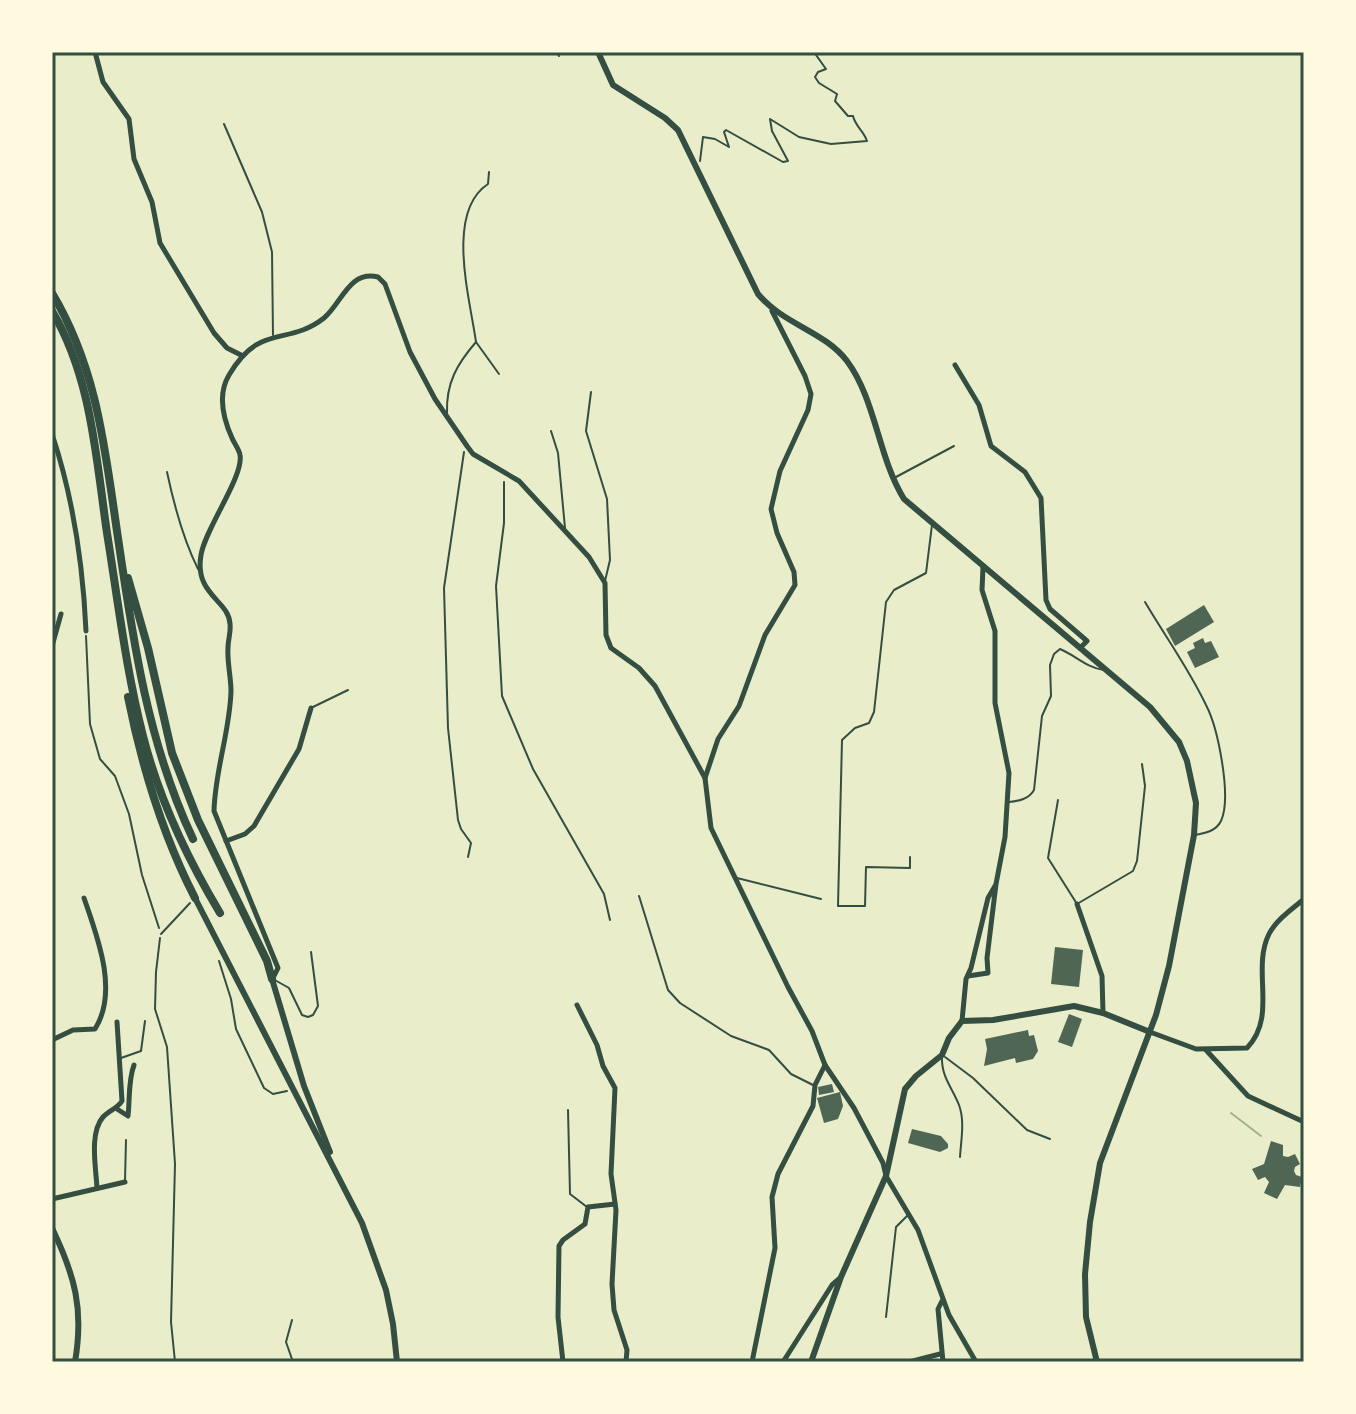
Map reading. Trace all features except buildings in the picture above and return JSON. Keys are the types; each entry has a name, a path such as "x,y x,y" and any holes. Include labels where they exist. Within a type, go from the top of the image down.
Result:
{"highway":[{"path":"52,293 67,319 89,371 101,424 147,706 171,787 193,839"},
{"path":"52,311 69,347 86,399 126,656 143,739 180,842 220,913"},
{"path":"120,554 148,648 172,753 198,820 267,961 272,979"},
{"path":"126,656 126,684 145,771 193,900"}],"street":[{"path":"95,52 103,82 129,119 134,159 152,202 160,243 214,333 227,348 243,356"},
{"path":"598,52 613,85 665,118 678,130 758,294 772,311 805,376 811,394 808,410 780,471 771,509 777,533 794,572 795,585 765,635 739,706 718,739 705,778"},
{"path":"397,1362 386,1290 374,1253 304,1086 272,979 278,968 214,811 215,786 231,691 227,650 231,623 227,611 205,589 200,557 216,514 238,473 241,456 223,413 222,394 228,376 256,343 311,327 326,316 355,280 370,275 378,277 385,284 410,352 473,454 519,481 589,557 605,583 606,635 611,648 639,668 655,686 705,778 711,828 812,1031 825,1065 854,1108 883,1163 886,1176 909,1215 932,1266 943,1300 976,1362"},
{"path":"772,311 831,345 854,371 892,479 904,499 1150,707 1179,742 1194,786 1194,835 1169,966 1150,1032 1104,1151 1090,1222 1085,1274 1086,1317 1097,1362"},
{"path":"955,365 979,405 991,446 1025,472 1041,498 1046,600 1050,609 1087,641 1081,647"},
{"path":"52,434 65,474 74,520 86,631"},
{"path":"968,976 988,973 987,958 1008,802 1009,773 995,703 995,631 982,590 983,567"},
{"path":"52,646 61,614"},
{"path":"226,841 245,834 254,826 299,749 311,708"},
{"path":"811,1362 841,1277 886,1176 905,1089 942,1055 949,1038 962,1021 968,976 988,898 996,886"},
{"path":"52,1040 73,1030 95,1029 100,1020 105,981 102,952 84,898"},
{"path":"962,1021 993,1020 1074,1006 1103,1013 1187,1047 1241,1050 1251,1045 1260,1025 1268,935 1304,899"},
{"path":"193,900 349,1195"},
{"path":"1077,904 1102,976 1103,1013"},
{"path":"577,1005 615,1088 611,1174 615,1204 614,1310 627,1350 626,1362"},
{"path":"97,1188 98,1125 105,1113 117,1109 122,1101 117,1022"},
{"path":"1205,1050 1248,1096 1304,1122"},
{"path":"117,1109 128,1116 131,1097 129,1078 134,1065"},
{"path":"752,1362 775,1248 772,1197 778,1174 813,1106 815,1085 825,1065"},
{"path":"52,1199 125,1182"},
{"path":"563,1362 558,1317 559,1246 585,1224 588,1207 615,1204"},
{"path":"52,1228 67,1260 77,1293 80,1324 75,1362"},
{"path":"783,1362 832,1285 841,1277"},
{"path":"943,1300 938,1309 943,1362"},
{"path":"909,1362 940,1354"}],"lane":[{"path":"224,124 262,212 272,252 273,336"},
{"path":"489,172 488,184 479,189 469,206 464,265 476,342 499,374"},
{"path":"448,418 450,380 460,360 476,342"},
{"path":"591,392 586,431 607,499 610,560 605,583"},
{"path":"551,431 558,453 565,529"},
{"path":"892,479 954,446"},
{"path":"167,472 190,554 203,578"},
{"path":"910,857 910,868 866,867 865,906 838,906 842,740 855,728 869,723 874,712 886,602 894,590 926,573 932,524"},
{"path":"1145,602 1208,709 1225,773 1224,808 1220,823 1211,832 1194,835"},
{"path":"1008,802 1022,800 1034,790 1042,716 1051,696 1050,665 1054,654 1060,649 1093,669 1107,670"},
{"path":"311,708 348,690"},
{"path":"1058,800 1048,858 1077,904 1133,871 1137,861 1145,786 1142,764"},
{"path":"736,878 821,899"},
{"path":"639,896 668,990 680,1003 731,1036 769,1050 791,1074 815,1085"},
{"path":"161,934 193,900"},
{"path":"272,979 289,988 302,1015 313,1015 318,1006 311,952"},
{"path":"120,1058 141,1051 145,1021"},
{"path":"942,1055 973,1078 1027,1130 1050,1139"},
{"path":"942,1055 941,1070 959,1105 962,1132 960,1157"},
{"path":"568,1110 570,1194 588,1207"},
{"path":"125,1182 126,1140"},
{"path":"886,1317 896,1227 909,1215"},
{"path":"292,1320 286,1342 293,1362"}],"path":[{"path":"698,169 703,137 715,139 729,147 726,130 783,162 788,161 772,131 770,119 799,137 831,144 867,141 853,116 848,116 835,101 837,94 815,77 826,69 816,55 820,52"},
{"path":"467,446 462,456 444,588 448,728 458,820 471,843 468,857"},
{"path":"504,473 504,523 496,586 502,696 533,769 604,894 610,920"},
{"path":"86,631 90,724 100,759 115,776 129,814 137,840 142,875 161,934 155,1009 167,1047 175,1164 171,1322 175,1362"},
{"path":"216,955 231,999 236,1029 264,1088 273,1094 285,1090 290,1093"}],"waterway":[{"path":"1231,1113 1261,1136"}]}
